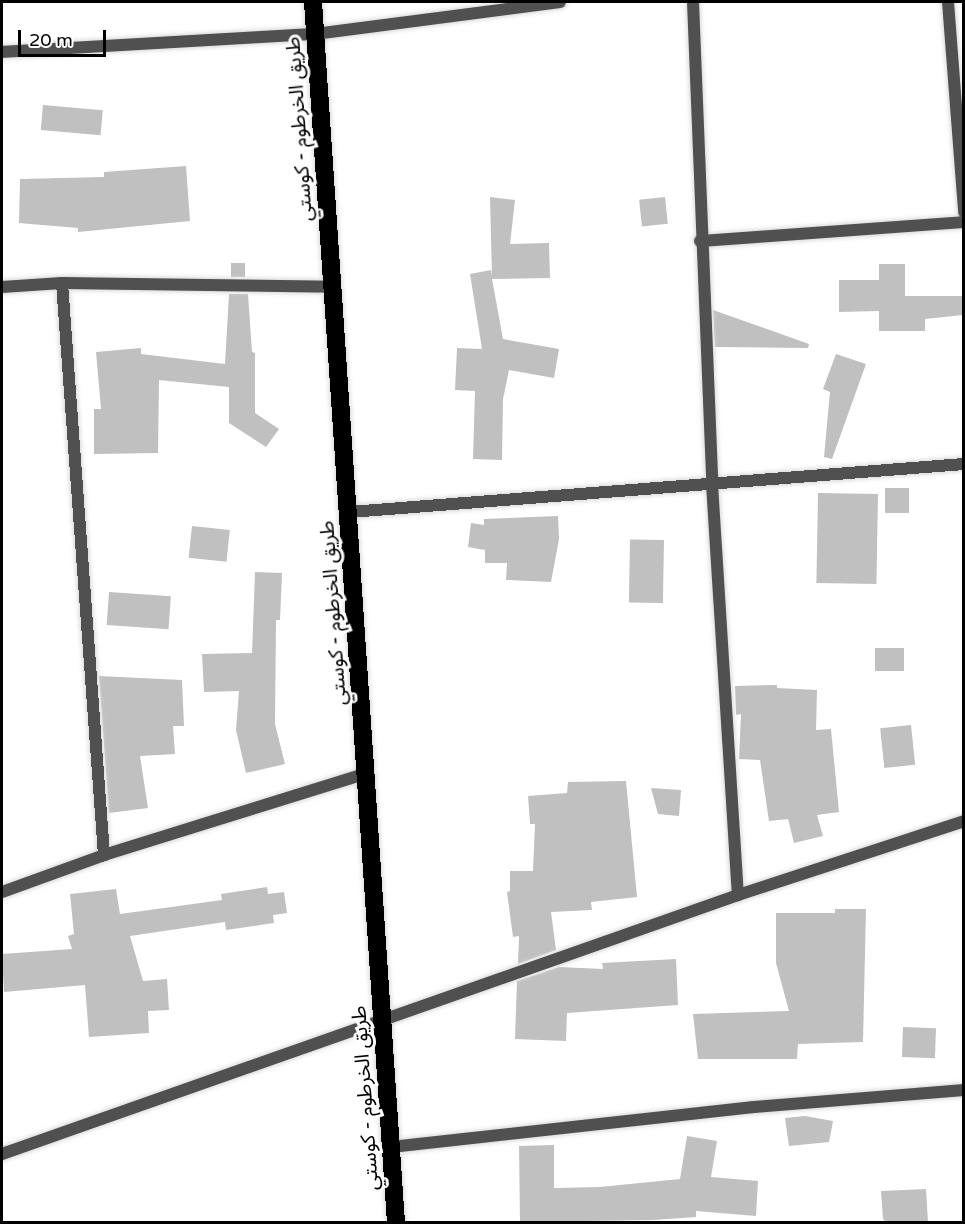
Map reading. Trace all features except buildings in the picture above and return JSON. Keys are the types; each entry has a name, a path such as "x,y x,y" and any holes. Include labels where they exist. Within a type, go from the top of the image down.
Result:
{"highway":[{"name":"طريق الخرطوم - كوستي","path":"313,2 350,512 396,1222"}],"street":[{"path":"2,52 315,34 560,2"},
{"path":"693,2 700,241 712,484 738,895"},
{"path":"948,2 963,212"},
{"path":"700,241 963,222"},
{"path":"2,287 62,283 334,287"},
{"path":"62,283 104,855"},
{"path":"350,512 963,464"},
{"path":"2,892 104,855 367,773"},
{"path":"2,1154 383,1017 738,895 963,821"},
{"path":"391,1147 754,1107 963,1090"}]}
